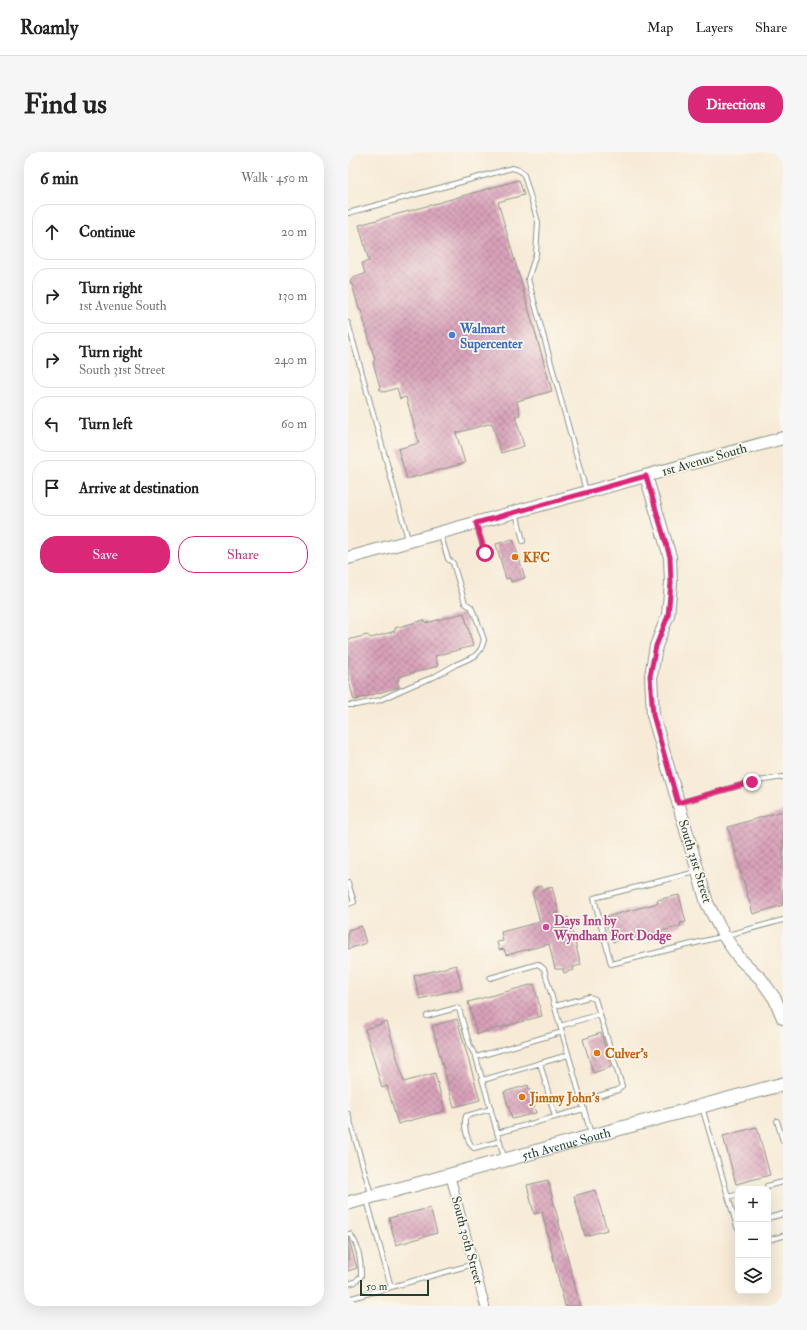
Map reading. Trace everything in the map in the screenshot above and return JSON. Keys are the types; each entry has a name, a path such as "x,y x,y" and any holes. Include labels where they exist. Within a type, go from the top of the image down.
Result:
{"main road":[{"name":"5th Avenue South","path":"348,1203 783,1084"}],"street":[{"name":"1st Avenue South","path":"348,558 783,438"},
{"name":"South 31st Street","path":"646,476 670,557 671,583 668,616 656,646 650,676 653,715 707,903 724,936 740,959 761,979 775,999 783,1018"},
{"name":"South 30th Street","path":"450,1175 485,1306"}],"lane":[{"path":"348,213 512,168 519,170 524,175 538,222 536,254 528,279 586,492"},
{"path":"348,323 408,542"},
{"path":"516,512 524,542"},
{"path":"476,523 485,553"},
{"path":"348,705 356,705 380,700 434,677 475,656 481,649 484,640 479,625 471,607 465,603 453,563 448,559 440,533"},
{"path":"678,803 752,782 783,777"},
{"path":"698,871 594,898 611,964 783,920"},
{"path":"348,883 354,902 348,904"},
{"path":"490,978 538,964 544,969 591,1137"},
{"path":"555,1006 589,997 595,999 622,1086 618,1090 581,1101"},
{"path":"427,1016 456,1008 459,1009 470,1046 476,1057 505,1160"},
{"path":"560,1026 600,1014"},
{"path":"476,1057 562,1032"},
{"path":"483,1080 568,1055"},
{"path":"540,1063 555,1117"},
{"path":"701,1106 736,1222"},
{"path":"491,1109 466,1116 464,1121 471,1145 474,1148 500,1141"},
{"path":"498,1133 584,1109"},
{"path":"348,1114 391,1287"},
{"path":"777,1121 783,1141"},
{"path":"767,1186 783,1182"},
{"path":"728,1197 735,1195"},
{"path":"771,1217 783,1214"},
{"path":"348,1234 350,1234 353,1238 359,1252 361,1265 360,1276 355,1282 348,1284"},
{"path":"771,1239 783,1236"},
{"path":"348,1299 474,1264"}],"building":[{"name":"Walmart Supercenter","path":"519,180 524,195 498,202 552,391 517,401 520,415 515,416 524,446 501,453 492,423 456,433 465,463 407,479 398,449 419,443 406,397 400,399 397,388 384,392 379,389 380,387 373,362 375,360 361,310 359,309 352,284 350,283 352,278 365,274 362,263 369,261 359,225"},
{"path":"513,539 525,578 511,582 510,578 506,579 496,544"},
{"path":"464,613 473,646 435,656 438,666 398,677 399,680 397,681 399,687 354,700 348,678 348,640 367,635 371,638 395,631 395,628 424,620 426,623"},
{"path":"783,811 783,905 753,914 728,827"},
{"name":"Days Inn by Wyndham Fort Dodge","path":"542,886 543,890 552,887 559,912 555,913 557,920 568,917 581,965 573,967 574,970 564,973 563,969 555,969 549,944 506,955 504,949 499,950 497,942 503,941 501,932 540,922 532,892 535,891 535,888"},
{"path":"679,895 686,922 680,923 681,926 613,942 606,917 658,903 657,900"},
{"path":"361,926 366,943 348,949 348,930"},
{"path":"456,965 462,988 420,999 414,976"},
{"path":"534,984 542,1016 477,1034 468,1002"},
{"path":"457,1019 480,1100 454,1107 432,1026"},
{"path":"387,1022 404,1082 435,1073 445,1111 398,1124 387,1086 382,1088 365,1029"},
{"name":"Culver's","path":"601,1033 611,1067 593,1073 583,1039"},
{"path":"528,1085 536,1113 512,1119 504,1092"},
{"path":"757,1127 770,1175 736,1184 723,1136"},
{"path":"548,1180 580,1306 565,1306 542,1212 534,1214 527,1185"},
{"path":"595,1190 607,1230 585,1236 574,1196"},
{"path":"430,1208 437,1233 396,1245 389,1218"},
{"path":"348,1236 357,1268 348,1271"}],"place":[{"name":"Walmart Supercenter","path":"452,335"},
{"name":"KFC","path":"515,557"},
{"name":"Days Inn by Wyndham Fort Dodge","path":"546,927"},
{"name":"Culver's","path":"597,1053"},
{"name":"Jimmy John's","path":"522,1097"}],"route":[{"path":"485,553 476,523 646,476 670,557 671,583 668,616 656,646 650,676 653,715 678,803 752,782"}]}
